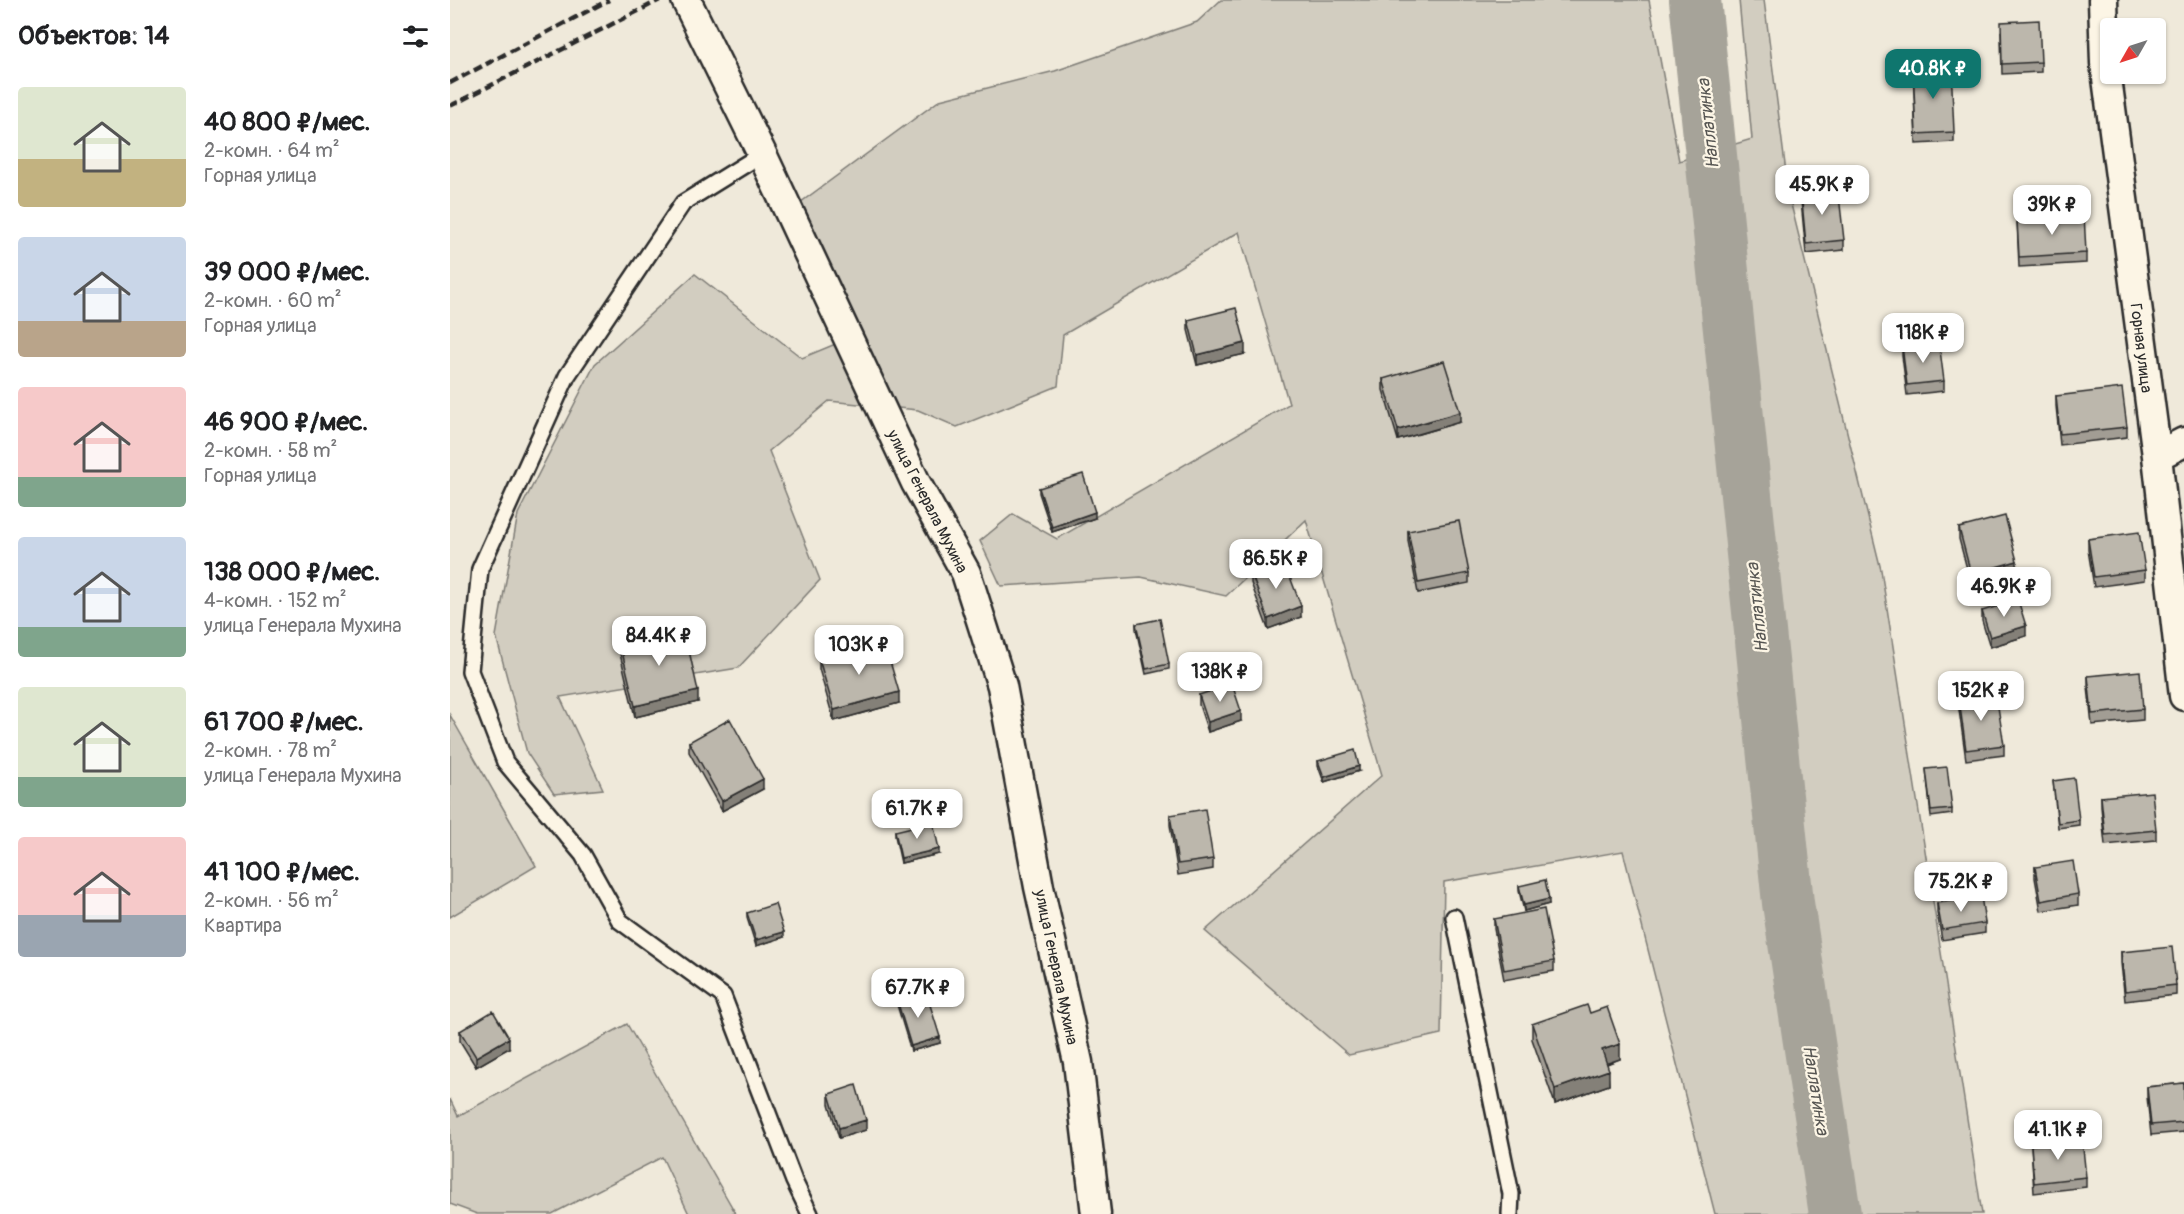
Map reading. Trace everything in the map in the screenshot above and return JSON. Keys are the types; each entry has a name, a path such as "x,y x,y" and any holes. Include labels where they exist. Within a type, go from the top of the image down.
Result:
{"street":[{"name":"улица Генерала Мухина","path":"686,0 762,154 916,483 966,573 1002,686 1040,886 1078,1062 1096,1214"},
{"name":"Горная улица","path":"2103,0 2105,63 2157,456 2184,696"},
{"path":"2157,456 2184,442"}],"lane":[{"path":"762,154 683,203 567,376 480,569 470,670 505,762 583,855 620,921 723,996 794,1181 810,1214"},
{"path":"1454,917 1511,1194 1510,1214"}],"shaded area":[{"path":"1221,0 1649,0 1679,161 1752,139 1739,0 1764,0 1789,196 1881,570 1982,1214 1715,1214 1623,851 1444,882 1441,1034 1349,1055 1205,931 1382,775 1306,520 1226,596 1141,577 1001,586 980,541 1013,514 1057,539 1289,404 1239,232 1063,335 1058,386 957,427 918,410 829,401 769,451 820,580 738,668 560,697 603,789 554,794 527,753 496,636 518,514 595,364 695,274 802,358 862,333 832,273 793,208 940,100 1055,71 1197,22"},
{"path":"450,715 536,866 450,917"},
{"path":"627,1024 736,1214 689,1214 662,1157 552,1214 477,1214 450,1204 450,1099 458,1116"}],"building":[{"path":"2039,20 2041,62 2002,64 2001,22"},
{"path":"1951,66 1954,132 1916,134 1913,67"},
{"path":"1838,187 1844,240 1806,244 1801,191"},
{"path":"2084,214 2086,253 2019,257 2017,219"},
{"path":"1236,308 1245,343 1197,355 1188,320"},
{"path":"1939,342 1944,381 1907,385 1902,346"},
{"path":"1444,361 1460,412 1398,430 1383,379"},
{"path":"2122,388 2127,427 2060,434 2056,396"},
{"path":"1083,474 1095,512 1052,527 1039,488"},
{"path":"2005,516 2017,561 1971,574 1959,528"},
{"path":"1459,521 1469,573 1418,583 1408,531"},
{"path":"2139,532 2145,570 2094,577 2088,539"},
{"path":"1284,561 1301,606 1268,619 1251,573"},
{"path":"2018,600 2026,626 1990,637 1982,611"},
{"path":"1160,619 1169,664 1146,669 1136,624"},
{"path":"684,628 698,691 635,706 620,643"},
{"path":"884,641 899,692 834,710 819,659"},
{"path":"2140,671 2143,709 2092,714 2088,676"},
{"path":"1232,684 1241,711 1208,722 1199,695"},
{"path":"1996,694 2004,745 1966,750 1959,699"},
{"path":"730,719 763,779 722,801 689,742"},
{"path":"1355,750 1359,766 1324,777 1318,761"},
{"path":"1947,767 1952,809 1931,811 1926,769"},
{"path":"2074,778 2079,820 2058,823 2053,781"},
{"path":"2152,792 2156,830 2105,835 2101,797"},
{"path":"1205,809 1213,859 1178,864 1170,815"},
{"path":"933,822 939,849 901,858 895,831"},
{"path":"2073,861 2078,894 2041,901 2035,867"},
{"path":"1545,880 1549,899 1524,905 1519,886"},
{"path":"1981,896 1985,923 1942,930 1937,903"},
{"path":"775,904 784,932 756,940 747,913"},
{"path":"1544,909 1554,961 1504,970 1494,919"},
{"path":"2172,947 2176,985 2125,991 2121,952"},
{"path":"926,992 940,1037 911,1046 897,1000"},
{"path":"1587,1005 1590,1013 1607,1007 1620,1044 1602,1050 1609,1070 1555,1089 1532,1024"},
{"path":"493,1011 509,1038 476,1057 460,1031"},
{"path":"2184,1083 2184,1122 2151,1125 2147,1087"},
{"path":"856,1085 866,1120 839,1128 829,1094"},
{"path":"2082,1139 2086,1177 2034,1183 2031,1145"}],"waterway":[{"name":"Наплатинка","path":"1695,0 1788,903 1835,1214"}],"railway":[{"path":"450,83 609,0"},
{"path":"450,106 660,0"}]}
